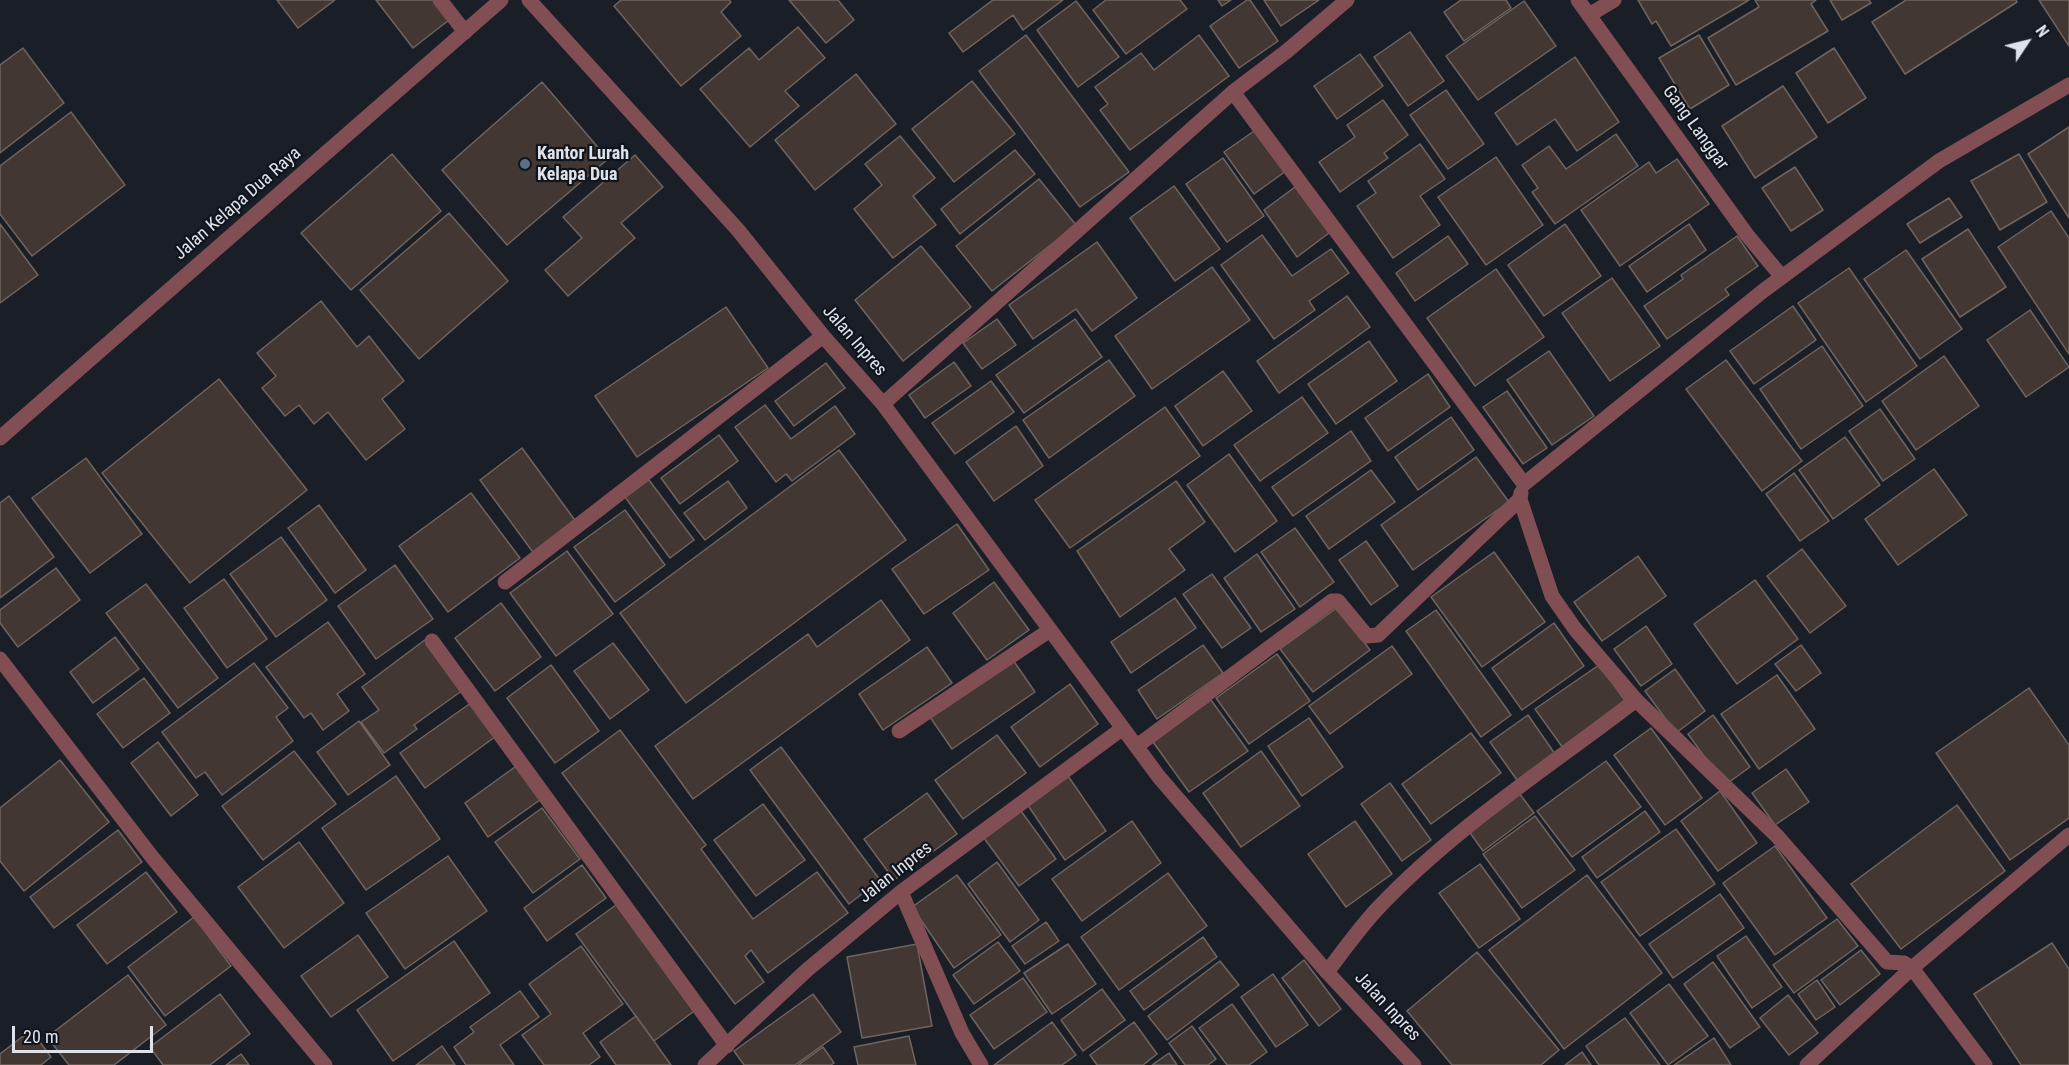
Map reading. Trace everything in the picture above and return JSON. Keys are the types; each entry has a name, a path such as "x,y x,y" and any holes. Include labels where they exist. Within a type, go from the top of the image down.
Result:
{"street":[{"path":"440,0 465,32"},
{"name":"Jalan Kelapa Dua Raya","path":"0,438 501,0"},
{"name":"Jalan Inpres","path":"529,0 738,230 823,336 883,404 1160,777 1327,972 1414,1065"},
{"path":"883,404 1233,92 1287,51 1347,0"},
{"name":"Gang Langgar","path":"1578,0 1747,235 1782,277"},
{"path":"1589,15 1614,0"},
{"path":"1137,746 1332,601 1338,601 1367,636 1378,635 1522,492 1782,277 1939,161 2069,85"},
{"path":"1233,92 1522,492 1552,597 1575,629 1636,700 1777,836 1887,962 1904,963 1912,968 1985,1065"},
{"path":"505,582 823,336"},
{"path":"899,731 1050,630"},
{"path":"432,641 727,1046"},
{"path":"0,659 152,857 325,1065"},
{"path":"1327,972 1378,908 1428,860 1503,798 1636,700"},
{"name":"Jalan Inpres","path":"705,1065 807,970 901,892 1123,728"},
{"path":"1807,1065 1912,968 2069,835"},
{"path":"901,892 962,1033 981,1065"}],"building":[{"path":"277,0 335,0 298,28"},
{"path":"376,0 433,0 449,20 413,48"},
{"path":"621,0 729,0 731,2 721,12 741,36 681,86 614,6"},
{"path":"789,0 838,0 854,20 826,43"},
{"path":"993,0 1063,0 1023,30 1013,15 963,52 949,33"},
{"path":"1106,0 1180,0 1187,9 1126,54 1093,10"},
{"path":"1218,0 1231,0 1222,6"},
{"path":"1250,0 1278,41 1239,68 1210,26"},
{"path":"1264,0 1319,0 1281,26"},
{"path":"1461,0 1506,0 1511,8 1464,41 1444,12"},
{"path":"1638,0 1749,0 1671,46 1656,21 1652,24"},
{"path":"1755,0 1816,0 1811,4 1828,31 1736,85 1708,38 1759,7"},
{"path":"1830,0 1869,0 1871,3 1842,20"},
{"path":"1906,0 2016,0 2017,2 1905,74 1872,22"},
{"path":"2039,0 2069,0 2069,46"},
{"path":"1076,1 1119,57 1078,87 1037,30"},
{"path":"1524,1 1556,46 1478,100 1446,56"},
{"path":"798,27 825,58 785,91 799,106 750,147 700,89 749,48 759,60"},
{"path":"1410,32 1444,81 1408,106 1374,57"},
{"path":"1026,35 1129,172 1080,207 979,71"},
{"path":"1199,35 1229,76 1130,150 1100,110 1108,104 1095,87 1141,53 1154,70"},
{"path":"1699,35 1729,85 1690,109 1659,58"},
{"path":"23,48 64,103 0,153 0,65"},
{"path":"1834,48 1866,98 1828,123 1796,73"},
{"path":"1360,54 1383,86 1337,119 1314,86"},
{"path":"1575,57 1619,122 1577,151 1555,119 1517,145 1495,113"},
{"path":"856,74 896,124 815,190 775,140"},
{"path":"972,81 1015,134 954,182 912,129"},
{"name":"Kantor Lurah Kelapa Dua","path":"542,82 608,159 507,245 442,170"},
{"path":"1783,86 1817,137 1755,178 1722,126"},
{"path":"1446,90 1484,144 1448,169 1410,115"},
{"path":"1383,100 1408,135 1384,153 1388,158 1340,192 1319,162 1355,137 1347,125"},
{"path":"71,112 125,185 32,256 0,214 0,166"},
{"path":"2069,127 2069,218 2028,154"},
{"path":"1257,129 1286,171 1254,194 1224,152"},
{"path":"1616,134 1638,166 1555,224 1532,192 1538,188 1522,165 1549,146 1566,169"},
{"path":"900,136 935,178 913,196 936,225 893,258 854,209 882,185 865,164"},
{"path":"1420,144 1445,179 1420,196 1440,225 1393,258 1357,206 1376,193 1368,181"},
{"path":"1015,150 1035,174 960,234 941,209"},
{"path":"392,154 441,211 351,290 301,233"},
{"path":"2019,154 2047,202 2000,230 1971,181"},
{"path":"635,155 663,187 621,223 635,238 568,296 545,270 582,238 563,217"},
{"path":"1496,157 1543,225 1486,265 1438,197"},
{"path":"1223,158 1264,216 1227,242 1186,184"},
{"path":"1677,159 1709,204 1620,266 1581,210 1649,162 1656,173"},
{"path":"1795,167 1823,210 1791,231 1762,188"},
{"path":"1039,179 1076,225 992,291 956,246"},
{"path":"1174,186 1220,249 1175,281 1130,218"},
{"path":"1295,187 1329,233 1297,257 1264,210"},
{"path":"1949,198 1962,217 1920,243 1907,224"},
{"path":"2051,211 2069,238 2069,354 1998,247"},
{"path":"449,213 508,281 419,359 360,290"},
{"path":"0,224 38,275 0,303"},
{"path":"1565,224 1601,276 1544,316 1508,265"},
{"path":"1689,224 1706,250 1647,292 1629,266"},
{"path":"1968,229 2006,287 1960,317 1922,259"},
{"path":"1262,235 1292,276 1331,249 1349,273 1309,301 1315,310 1274,339 1221,265"},
{"path":"1448,236 1468,264 1415,301 1396,273"},
{"path":"1737,236 1758,266 1725,289 1729,295 1667,339 1644,306 1683,279 1681,275"},
{"path":"1097,242 1137,298 1092,331 1076,309 1033,339 1009,305"},
{"path":"921,246 971,307 903,361 855,300"},
{"path":"1906,250 1962,329 1920,359 1864,279"},
{"path":"1212,267 1250,320 1152,389 1115,336"},
{"path":"1849,268 1917,366 1866,402 1798,303"},
{"path":"1496,269 1544,337 1475,386 1427,318"},
{"path":"1612,278 1660,346 1610,381 1562,313"},
{"path":"1347,296 1370,327 1279,393 1257,361"},
{"path":"321,301 357,347 369,336 404,381 382,399 405,429 366,460 328,412 314,424 299,405 285,416 262,388 276,376 257,353"},
{"path":"1793,306 1816,340 1754,384 1730,351"},
{"path":"726,307 768,368 637,457 595,396"},
{"path":"2030,310 2069,367 2026,397 1987,340"},
{"path":"997,319 1016,345 982,369 963,343"},
{"path":"1075,319 1102,357 1024,413 996,375"},
{"path":"1369,341 1397,381 1336,424 1308,384"},
{"path":"1822,346 1863,406 1801,449 1760,389"},
{"path":"1549,351 1594,416 1552,445 1507,380"},
{"path":"1944,356 1979,406 1916,450 1882,401"},
{"path":"1109,360 1135,396 1049,458 1023,420"},
{"path":"1726,360 1802,461 1762,491 1686,389"},
{"path":"954,362 971,386 925,418 909,395"},
{"path":"826,363 845,388 794,426 775,401"},
{"path":"1223,371 1252,411 1203,446 1175,406"},
{"path":"1428,374 1450,407 1388,451 1365,418"},
{"path":"219,379 307,490 190,583 102,473"},
{"path":"991,381 1014,412 955,454 932,423"},
{"path":"1507,391 1547,448 1523,464 1483,407"},
{"path":"1302,397 1328,433 1260,481 1234,445"},
{"path":"765,405 791,439 835,406 855,434 792,481 786,474 776,482 735,427"},
{"path":"1165,407 1200,456 1070,548 1035,500"},
{"path":"1880,409 1915,459 1883,481 1849,431"},
{"path":"1451,417 1474,450 1418,490 1395,457"},
{"path":"1016,426 1043,466 994,501 966,462"},
{"path":"1351,431 1371,461 1293,516 1272,487"},
{"path":"719,435 738,461 680,504 661,478"},
{"path":"1845,437 1880,485 1833,519 1799,470"},
{"path":"522,448 577,523 535,555 480,480"},
{"path":"839,450 906,540 686,703 620,613"},
{"path":"1229,454 1277,521 1235,552 1187,485"},
{"path":"1476,457 1509,502 1413,570 1381,525"},
{"path":"86,458 142,534 90,573 32,498"},
{"path":"1934,469 1967,515 1898,565 1865,519"},
{"path":"1371,470 1395,502 1329,549 1306,516"},
{"path":"1794,473 1829,521 1800,541 1766,494"},
{"path":"649,480 694,540 670,558 625,497"},
{"path":"728,481 747,508 705,540 684,513"},
{"path":"1176,481 1205,522 1169,549 1185,570 1120,617 1077,551"},
{"path":"471,493 520,558 448,612 399,546"},
{"path":"9,496 54,557 0,598 0,503"},
{"path":"319,505 366,570 335,593 288,528"},
{"path":"625,510 665,565 615,602 574,547"},
{"path":"957,524 989,570 924,614 892,569"},
{"path":"1295,528 1334,582 1300,607 1261,552"},
{"path":"281,537 327,600 276,637 230,574"},
{"path":"1366,541 1398,586 1371,605 1339,560"},
{"path":"1802,549 1846,606 1810,633 1767,576"},
{"path":"567,551 613,614 556,656 510,593"},
{"path":"1494,552 1545,622 1482,667 1431,597"},
{"path":"1257,554 1295,609 1261,632 1224,578"},
{"path":"1638,556 1666,596 1602,641 1574,602"},
{"path":"395,565 433,619 376,659 338,606"},
{"path":"56,568 80,600 18,647 0,623 0,610"},
{"path":"1212,574 1251,628 1222,648 1183,594"},
{"path":"224,579 267,639 227,668 184,608"},
{"path":"1755,580 1798,639 1737,684 1694,624"},
{"path":"994,582 1029,630 987,660 953,613"},
{"path":"146,584 218,678 178,708 106,613"},
{"path":"1175,598 1196,628 1131,673 1111,642"},
{"path":"881,600 910,640 693,799 655,746 808,634 817,647"},
{"path":"501,603 541,657 495,691 455,638"},
{"path":"1338,607 1370,650 1313,692 1280,649"},
{"path":"1436,610 1511,715 1481,737 1406,631"},
{"path":"328,622 365,674 337,694 349,711 323,730 311,713 304,718 266,667"},
{"path":"1554,623 1584,666 1522,710 1492,668"},
{"path":"1646,626 1672,664 1641,686 1614,649"},
{"path":"115,637 139,669 93,703 70,672"},
{"path":"426,639 463,690 414,725 417,729 384,753 361,722 379,710 362,687"},
{"path":"613,643 649,690 610,719 574,671"},
{"path":"1203,645 1223,673 1157,719 1138,690"},
{"path":"1801,645 1821,673 1796,691 1775,664"},
{"path":"1392,646 1412,674 1330,734 1309,706"},
{"path":"927,647 952,683 883,730 859,694"},
{"path":"1277,654 1310,701 1249,744 1216,698"},
{"path":"1013,660 1035,692 952,749 930,717"},
{"path":"254,663 288,708 276,717 293,741 222,795 205,772 196,778 162,732"},
{"path":"551,665 599,731 555,763 507,698"},
{"path":"1599,665 1627,703 1563,748 1535,709"},
{"path":"1675,669 1705,711 1676,733 1645,691"},
{"path":"1777,675 1815,729 1759,769 1721,714"},
{"path":"144,678 170,713 123,748 97,714"},
{"path":"1070,684 1098,724 1040,767 1011,727"},
{"path":"2029,688 2069,745 2069,818 2010,860 1936,753"},
{"path":"475,700 499,734 425,788 400,753"},
{"path":"1211,700 1248,751 1189,792 1153,742"},
{"path":"1528,715 1555,754 1517,780 1490,742"},
{"path":"1713,715 1750,767 1725,785 1688,734"},
{"path":"1309,718 1343,767 1302,796 1268,746"},
{"path":"359,721 390,765 348,795 317,752"},
{"path":"1651,728 1702,798 1665,825 1614,755"},
{"path":"620,730 706,845 701,849 753,919 817,872 848,913 768,973 751,950 745,956 764,982 735,1004 562,773"},
{"path":"1471,733 1501,773 1431,824 1402,784"},
{"path":"997,735 1026,773 963,819 935,780"},
{"path":"158,742 198,795 171,816 131,763"},
{"path":"781,747 880,880 849,904 750,770"},
{"path":"294,751 336,804 263,860 222,806"},
{"path":"1261,751 1300,806 1241,847 1203,793"},
{"path":"60,760 109,822 24,891 0,861 0,808"},
{"path":"1606,761 1641,807 1572,857 1537,811"},
{"path":"519,764 544,797 488,837 465,803"},
{"path":"1786,769 1809,802 1775,825 1752,793"},
{"path":"396,776 440,839 366,890 322,828"},
{"path":"1068,776 1106,831 1065,860 1027,804"},
{"path":"1390,783 1431,840 1402,861 1361,804"},
{"path":"1720,791 1757,843 1718,871 1681,821"},
{"path":"927,793 957,834 894,880 864,839"},
{"path":"1519,793 1534,813 1483,851 1468,830"},
{"path":"763,804 805,860 756,896 714,840"},
{"path":"1957,805 2005,871 1901,949 1851,884"},
{"path":"542,808 580,859 533,893 495,842"},
{"path":"1021,811 1056,859 1019,886 984,838"},
{"path":"1645,811 1660,832 1597,878 1582,857"},
{"path":"1535,816 1575,870 1522,908 1483,854"},
{"path":"1132,821 1161,863 1082,921 1052,879"},
{"path":"1355,821 1392,874 1346,907 1308,854"},
{"path":"1676,829 1715,884 1640,936 1601,882"},
{"path":"118,830 142,862 54,928 30,897"},
{"path":"299,842 344,903 284,948 238,887"},
{"path":"1775,846 1827,918 1775,955 1723,883"},
{"path":"448,856 487,911 405,969 366,913"},
{"path":"997,862 1039,920 1010,942 968,884"},
{"path":"1480,864 1520,919 1479,948 1439,893"},
{"path":"582,865 606,898 547,941 524,908"},
{"path":"146,872 177,912 107,964 77,925"},
{"path":"1168,873 1207,926 1119,990 1081,937"},
{"path":"957,875 1001,935 954,968 912,907"},
{"path":"1587,875 1662,973 1564,1049 1489,950"},
{"path":"1720,894 1744,928 1673,978 1649,944"},
{"path":"620,902 697,1009 654,1041 576,934"},
{"path":"194,917 231,966 165,1016 128,967"},
{"path":"1837,919 1858,946 1794,993 1773,965"},
{"path":"1046,922 1059,941 1025,964 1012,946"},
{"path":"358,935 388,977 331,1017 301,976"},
{"path":"1746,936 1782,987 1752,1008 1717,956"},
{"path":"1203,937 1217,957 1144,1010 1130,991"},
{"path":"454,941 490,993 393,1061 357,1010"},
{"path":"998,942 1020,971 974,1004 953,975"},
{"path":"2052,943 2069,969 2069,1065 2021,1065 1974,994"},
{"path":"917,944 932,1026 862,1038 847,957"},
{"path":"1068,944 1096,984 1052,1014 1024,973"},
{"path":"581,946 623,1004 583,1033 600,1057 589,1065 544,1065 522,1035 551,1014 529,984"},
{"path":"1861,950 1880,974 1840,1005 1821,980"},
{"path":"1477,952 1559,1050 1541,1065 1452,1065 1407,1011"},
{"path":"1304,960 1341,1009 1319,1026 1282,978"},
{"path":"1220,961 1239,985 1167,1040 1148,1016"},
{"path":"1713,962 1760,1027 1730,1048 1684,984"},
{"path":"1273,974 1308,1025 1276,1047 1241,997"},
{"path":"128,975 166,1025 114,1065 69,1065 47,1037"},
{"path":"1023,978 1047,1012 994,1049 970,1015"},
{"path":"1817,980 1835,1007 1816,1020 1798,994"},
{"path":"1669,984 1708,1036 1668,1065 1630,1013"},
{"path":"1102,989 1125,1020 1083,1051 1061,1020"},
{"path":"520,991 539,1017 500,1045 514,1065 466,1065 454,1047 474,1032 470,1027"},
{"path":"220,994 250,1034 210,1065 163,1065 150,1047"},
{"path":"813,994 841,1032 795,1065 744,1065 734,1051"},
{"path":"1788,995 1818,1033 1789,1055 1760,1018"},
{"path":"1232,1004 1267,1052 1249,1065 1227,1065 1199,1028"},
{"path":"636,1016 671,1065 616,1065 600,1042"},
{"path":"1625,1018 1660,1065 1599,1065 1586,1046"},
{"path":"1052,1022 1076,1055 1062,1065 994,1065"},
{"path":"1134,1022 1157,1054 1143,1065 1097,1065 1090,1055"},
{"path":"1192,1026 1216,1059 1208,1065 1185,1065 1169,1043"},
{"path":"31,1030 51,1057 41,1065 0,1065 0,1054"},
{"path":"909,1036 916,1065 858,1065 854,1047"},
{"path":"1714,1038 1731,1065 1674,1065"},
{"path":"442,1046 455,1065 416,1065"},
{"path":"823,1047 834,1063 831,1065 798,1065"},
{"path":"1582,1052 1591,1065 1565,1065"},
{"path":"1169,1053 1177,1065 1152,1065"},
{"path":"241,1054 249,1065 226,1065"}],"place":[{"name":"Kantor Lurah Kelapa Dua","path":"525,164"}]}
